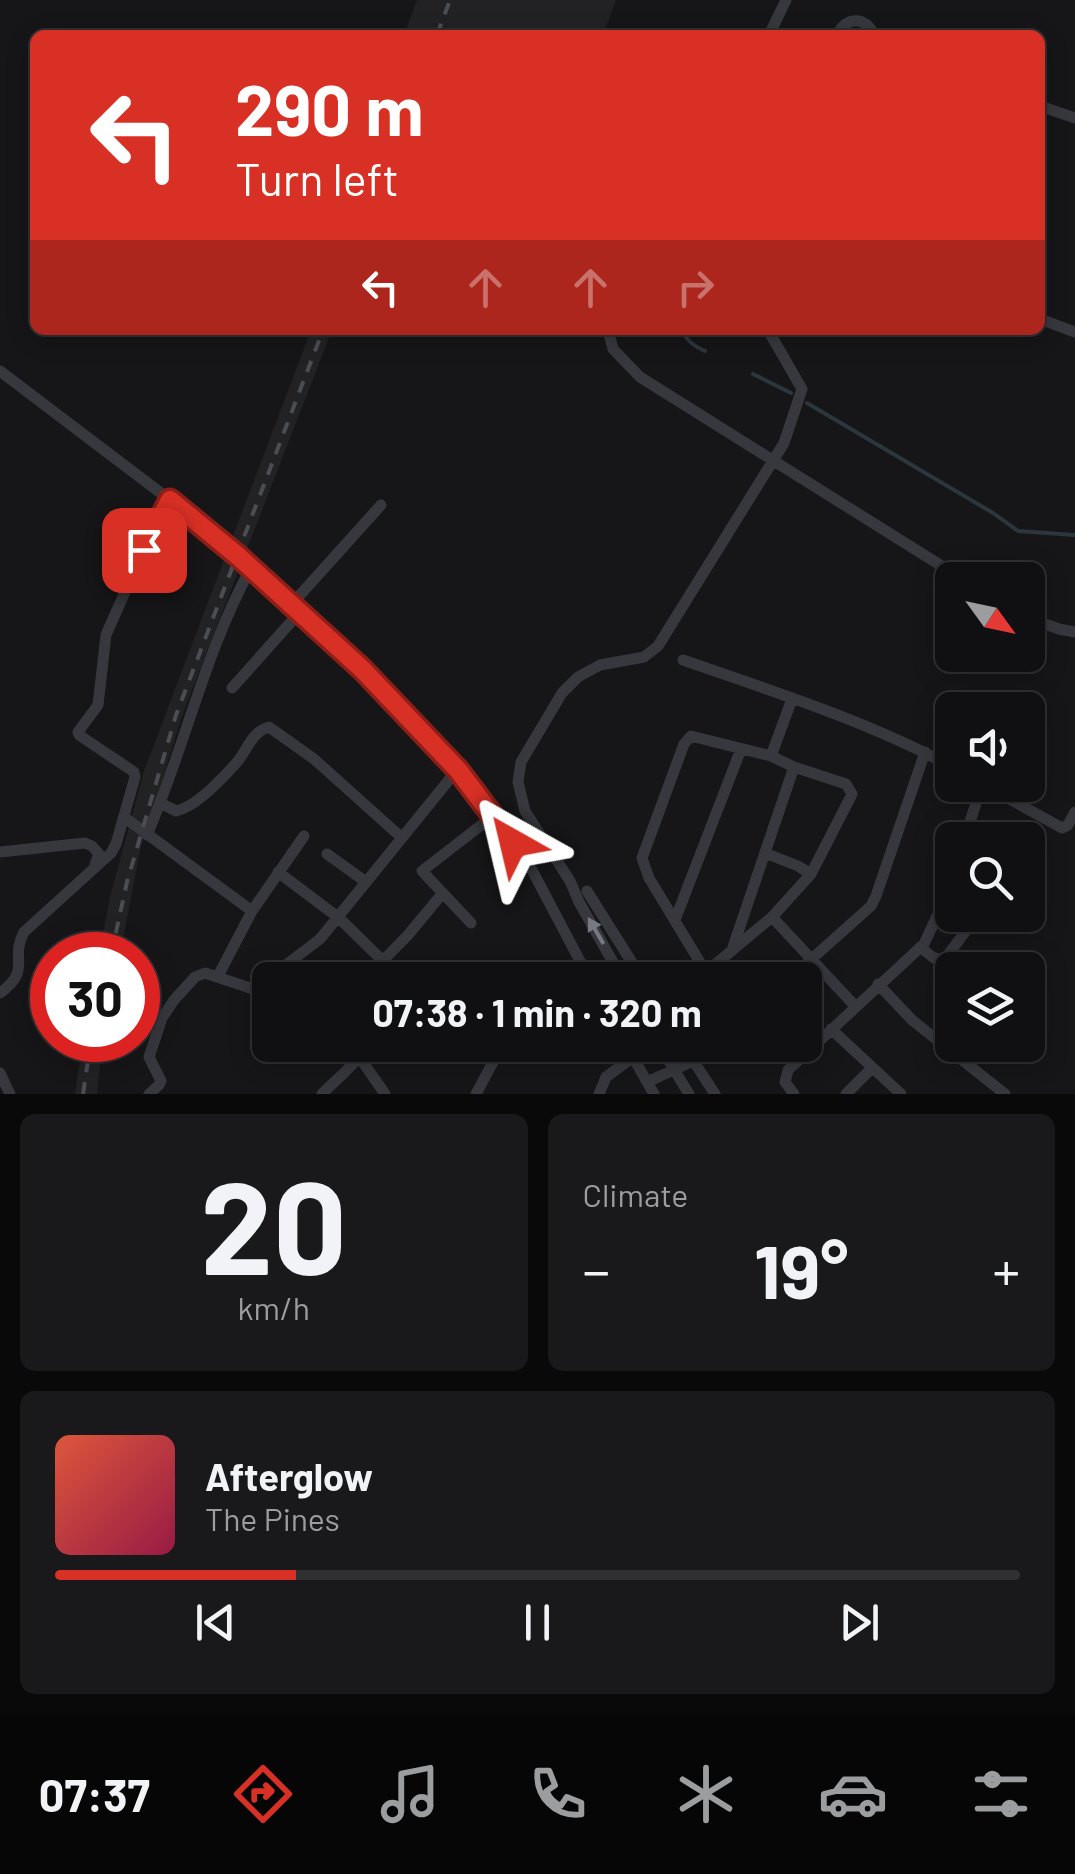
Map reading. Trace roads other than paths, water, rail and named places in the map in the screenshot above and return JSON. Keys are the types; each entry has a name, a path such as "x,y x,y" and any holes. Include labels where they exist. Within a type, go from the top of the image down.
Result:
{"street":[{"path":"771,30 786,0"},
{"path":"840,30 853,20 864,21 872,30"},
{"path":"1045,108 1075,118"},
{"path":"1045,321 1075,332"},
{"path":"609,335 612,349 640,377 936,562"},
{"path":"614,962 570,882 524,811 518,782 521,762 562,693 578,677 600,665 644,657 658,646 784,443 802,389 771,335"},
{"path":"0,371 170,500 362,669 458,770 493,816 532,870 578,962"},
{"path":"0,993 19,973 21,936 114,849 136,777 78,732 98,705 106,635 170,500"},
{"path":"232,688 381,505"},
{"path":"147,835 226,621 251,568"},
{"path":"1045,624 1075,632"},
{"path":"683,660 792,699 935,758"},
{"path":"771,756 792,699"},
{"path":"160,803 180,811 192,804 235,765 255,735 269,727 314,758 401,837"},
{"path":"691,736 771,756 846,784 852,794 810,874 772,917 715,967 705,967 648,878 642,858 684,744 691,736"},
{"path":"675,920 741,749"},
{"path":"808,962 862,914 876,896 925,752"},
{"path":"732,950 794,767"},
{"path":"149,1094 161,1081 150,1057 162,1018 195,977 206,973 256,987 320,939 458,770"},
{"path":"1014,802 1062,828 1072,826 1075,812"},
{"path":"471,923 422,870 493,816"},
{"path":"124,818 252,910"},
{"path":"218,976 252,910 304,836"},
{"path":"0,852 85,844 99,854 93,868"},
{"path":"765,853 810,874"},
{"path":"327,854 366,882"},
{"path":"278,872 339,918 384,962 442,894"},
{"path":"587,891 632,962"},
{"path":"772,917 855,1006"},
{"path":"794,1094 785,1082 788,1070 920,947 935,926"},
{"path":"920,947 934,958 944,960 967,932"},
{"path":"878,984 912,1020 1006,1094"},
{"path":"832,1029 901,1094"},
{"path":"322,1094 353,1062"},
{"path":"363,1062 385,1094"},
{"path":"476,1094 493,1062"},
{"path":"599,1094 606,1076 626,1062"},
{"path":"636,1062 650,1088 691,1062"},
{"path":"668,1062 689,1094"},
{"path":"694,1062 715,1094"},
{"path":"846,1094 871,1069"},
{"path":"0,1073 10,1094"}],"waterway":[{"path":"685,335 705,351"},
{"path":"753,374 791,393"},
{"path":"807,403 1018,531 1075,535"}],"railway":[{"path":"439,30 450,0"},
{"path":"116,932 176,715 321,335"},
{"path":"83,1094 88,1062"}]}
